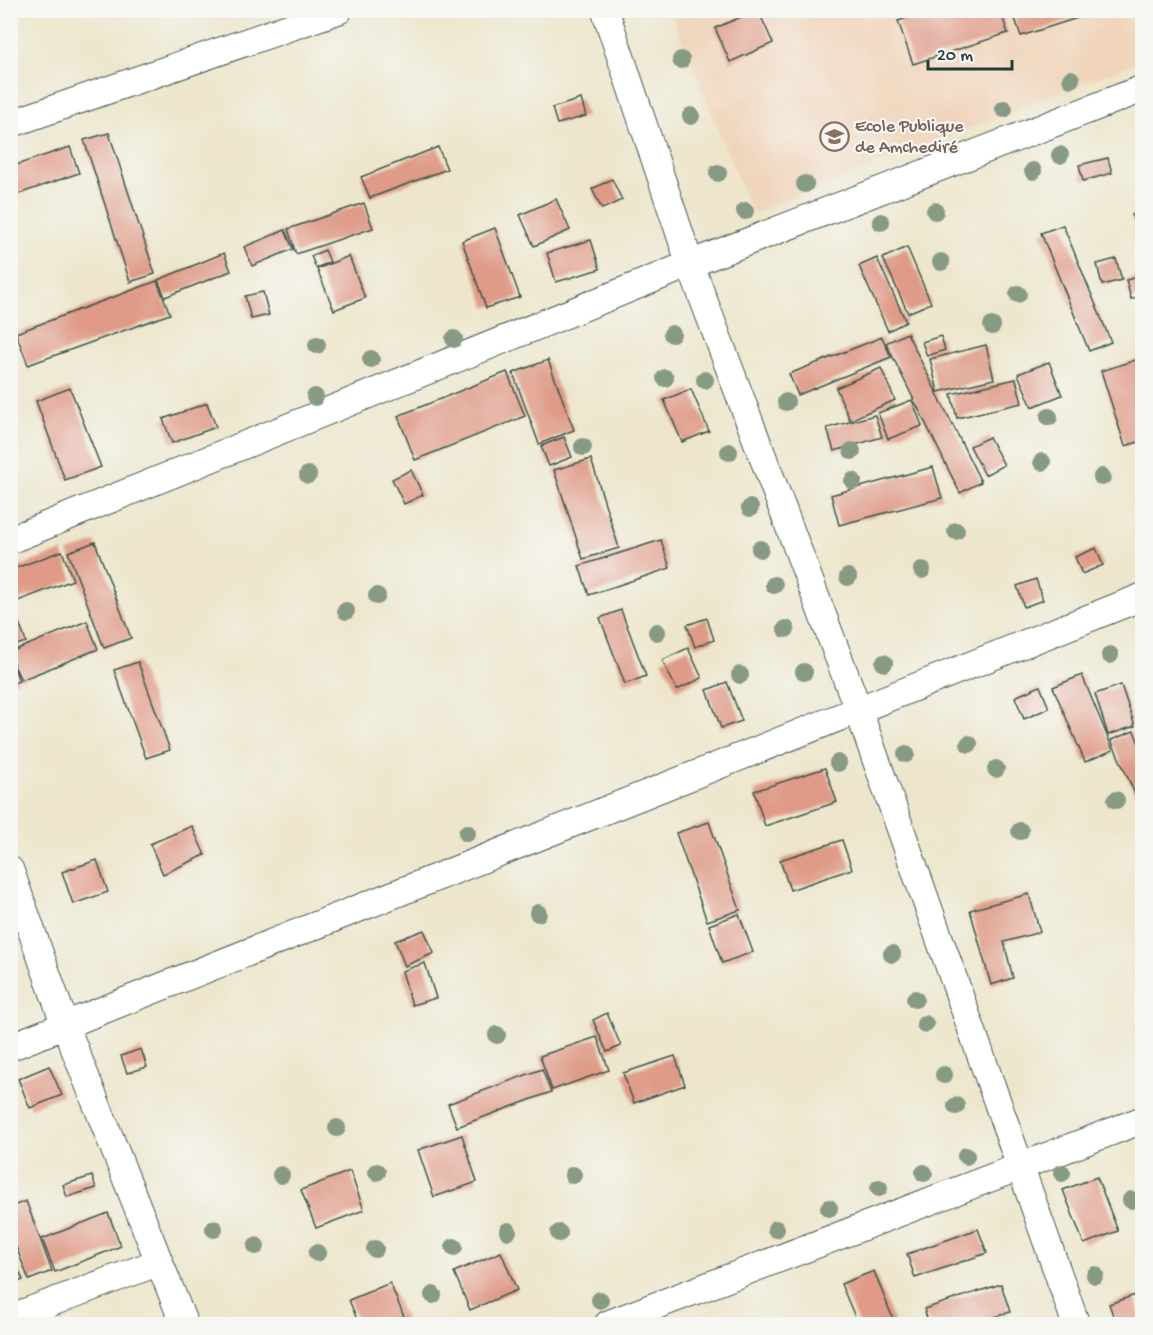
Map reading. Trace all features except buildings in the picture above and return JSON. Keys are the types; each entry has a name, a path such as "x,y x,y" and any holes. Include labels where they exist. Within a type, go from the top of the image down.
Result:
{"street":[{"path":"10,124 339,10"},
{"path":"605,10 690,264 858,709 1023,1168 1076,1324"},
{"path":"10,540 690,264 1143,89"},
{"path":"10,1047 1143,597"},
{"path":"10,870 64,1026 183,1324"},
{"path":"608,1324 1023,1168 1143,1120"},
{"path":"10,1318 159,1262"}],"shaded area":[{"name":"Ecole Publique de Amchediré","path":"670,11 1142,11 1142,60 752,214"}],"place":[{"name":"Ecole Publique de Amchediré","path":"834,137"}]}
